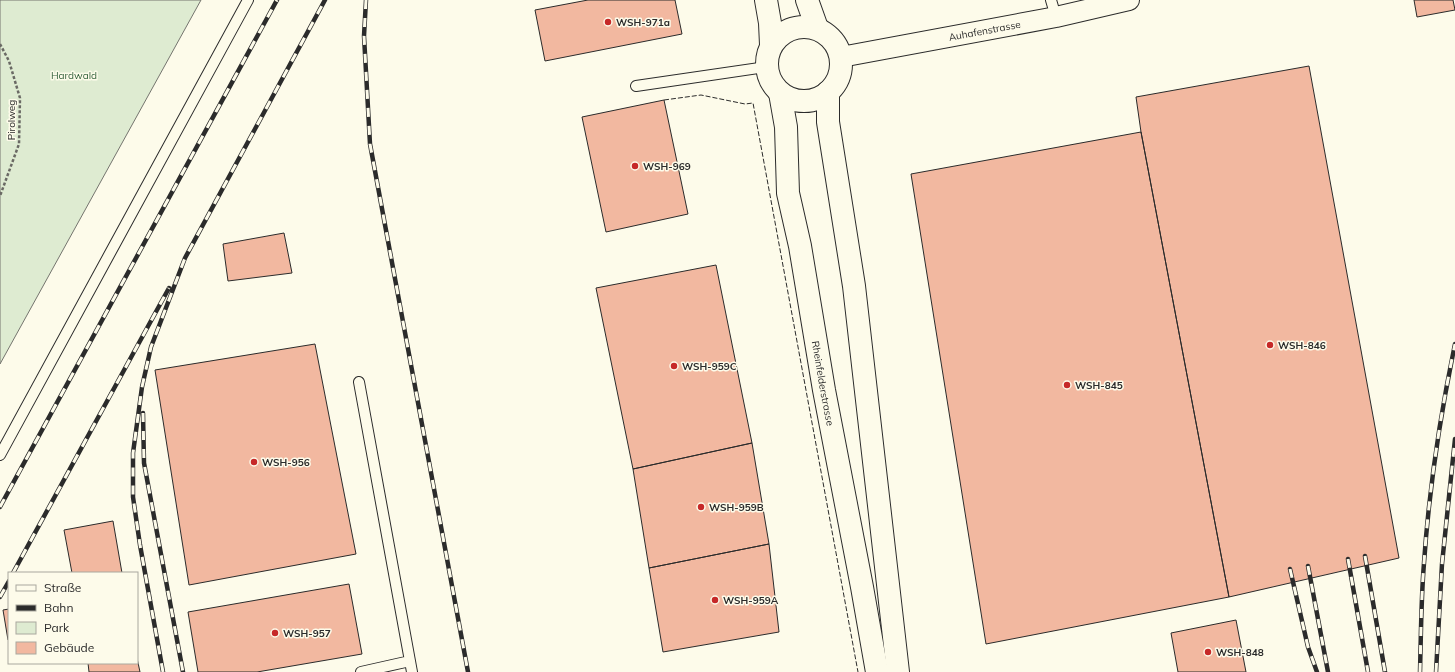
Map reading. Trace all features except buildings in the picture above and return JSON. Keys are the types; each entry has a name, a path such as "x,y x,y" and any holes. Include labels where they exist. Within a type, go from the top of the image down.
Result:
{"main road":[{"path":"766,0 770,23 771,45 767,56 766,67 773,86 780,93 789,98 799,101 810,101 820,98 835,85 841,66 840,57 837,48 825,33 817,28 800,26 783,32 771,45"},
{"path":"807,0 817,28"},
{"path":"828,92 828,122 854,286 898,672"},
{"name":"Rheinfelderstrasse","path":"780,93 786,127 788,193 800,246 824,390 877,672"}],"street":[{"name":"Auhafenstrasse","path":"840,57 1054,8 1129,0"}],"lane":[{"path":"0,455 248,0"},
{"path":"636,86 766,67"},
{"path":"359,382 412,672"},
{"path":"361,672 410,661"}],"path":[{"name":"Pirolweg","path":"0,44 8,61 20,98 19,144 0,196"}],"green space":[{"name":"Hardwald","path":"0,0 201,0 0,364"}],"railway":[{"path":"0,507 277,0"},
{"path":"163,672 140,545 133,497 133,453 142,387 151,347 185,258 325,0"},
{"path":"366,0 364,36 370,144 468,672"},
{"path":"14,572 169,288"},
{"path":"1420,672 1422,590 1426,536 1440,426 1455,344"},
{"path":"143,413 144,463 183,672"},
{"path":"1436,672 1442,564 1455,439"},
{"path":"1365,556 1385,672"},
{"path":"1348,559 1368,672"},
{"path":"1308,566 1328,672"},
{"path":"1290,569 1308,647 1317,672"},
{"path":"0,597 8,583"}],"fence":[{"path":"664,100 701,95 745,104 753,103 858,672"}],"place":[{"name":"WSH-971a","path":"608,22"},
{"name":"WSH-969","path":"635,166"},
{"name":"WSH-846","path":"1270,345"},
{"name":"WSH-959C","path":"674,366"},
{"name":"WSH-845","path":"1067,385"},
{"name":"WSH-956","path":"254,462"},
{"name":"WSH-959B","path":"701,507"},
{"name":"WSH-959A","path":"715,600"},
{"name":"WSH-957","path":"275,633"},
{"name":"WSH-848","path":"1208,652"}]}
